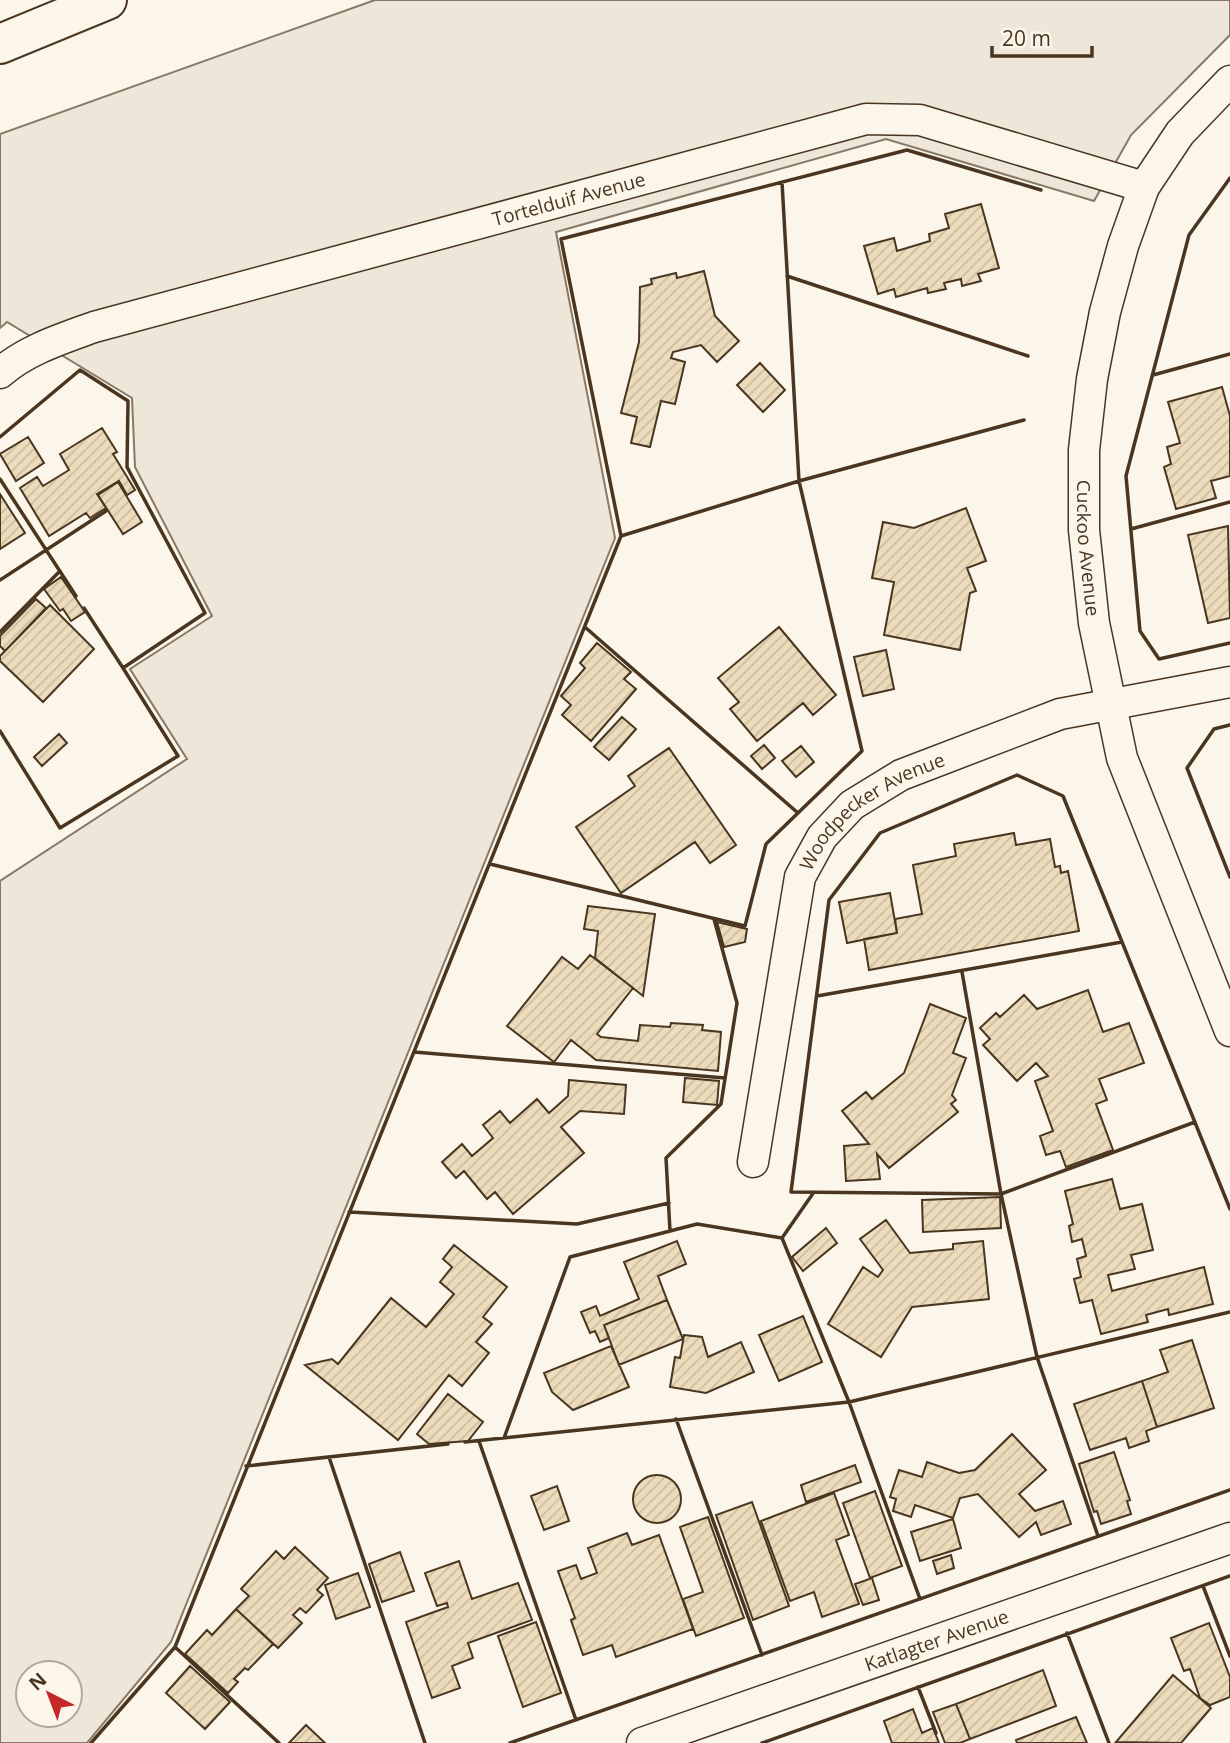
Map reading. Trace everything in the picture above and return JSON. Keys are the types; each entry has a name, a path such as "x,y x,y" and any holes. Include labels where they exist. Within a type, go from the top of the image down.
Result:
{"highway":[{"path":"0,44 107,0"}],"street":[{"name":"Cuckoo Avenue","path":"1230,81 1180,134 1144,187 1123,246 1105,312 1092,379 1084,450 1084,530 1094,623 1122,758 1230,1031"},
{"name":"Tortelduif Avenue","path":"0,373 50,343 94,327 866,119 920,120 1144,187"},
{"name":"Woodpecker Avenue","path":"753,1162 800,877 822,837 852,806 901,775 1060,714 1230,682"},
{"name":"Katlagter Avenue","path":"642,1743 1230,1538"}],"shaded area":[{"path":"375,0 1230,0 1230,35 1131,135 1094,201 886,139 556,232 615,538 171,1642 87,1743 0,1743 0,881 187,759 130,669 212,616 135,467 132,398 7,322 0,328 0,134"}],"building":[{"path":"981,204 999,268 978,274 981,281 962,286 961,279 944,283 946,289 928,293 927,288 896,297 894,289 878,294 864,246 894,238 897,251 930,241 929,234 949,228 945,214"},
{"path":"704,271 715,316 739,341 717,362 701,345 673,352 671,358 685,362 675,404 661,401 650,447 631,443 637,417 621,413 639,342 640,287 652,284 651,279 676,273 677,278"},
{"path":"760,363 785,390 763,412 737,385"},
{"path":"1222,387 1230,416 1230,476 1211,481 1216,498 1176,509 1164,467 1171,464 1167,447 1180,443 1168,402"},
{"path":"102,428 117,452 113,454 135,490 127,495 119,481 97,494 106,508 90,518 86,513 49,536 20,488 37,477 43,486 69,470 60,454"},
{"path":"28,437 44,463 16,481 0,454"},
{"path":"118,482 142,522 123,534 98,495"},
{"path":"0,494 25,533 0,549"},
{"path":"966,508 986,561 967,568 976,591 970,593 960,650 884,635 894,582 872,578 883,522 914,528"},
{"path":"1228,526 1230,618 1208,623 1188,535"},
{"path":"61,577 85,612 71,621 44,589"},
{"path":"36,599 46,608 5,651 0,646 0,636"},
{"path":"50,605 94,649 43,702 0,661 0,656"},
{"path":"779,627 836,695 813,715 803,703 757,741 730,709 739,702 718,678"},
{"path":"597,643 631,672 624,679 636,689 591,741 562,715 571,705 561,696 585,668 580,663"},
{"path":"886,650 894,689 863,696 854,657"},
{"path":"622,717 636,729 609,760 594,747"},
{"path":"59,734 67,743 42,766 34,757"},
{"path":"764,745 775,758 762,769 751,756"},
{"path":"801,746 814,762 796,777 782,761"},
{"path":"669,748 736,845 710,863 695,842 621,893 576,827 635,786 628,776"},
{"path":"1014,833 1016,845 1050,839 1055,867 1060,866 1061,873 1068,871 1079,931 869,970 864,939 897,933 895,919 922,914 913,865 956,856 954,844"},
{"path":"890,893 897,933 847,943 839,902"},
{"path":"588,906 655,914 643,996 595,958 598,931 584,929"},
{"path":"717,922 747,929 745,942 724,947"},
{"path":"590,955 633,988 597,1034 601,1037 638,1041 640,1025 703,1025 702,1030 721,1032 718,1071 596,1060 571,1040 554,1062 507,1026 562,957 578,969"},
{"path":"1088,990 1103,1032 1129,1023 1144,1063 1099,1079 1107,1100 1096,1104 1113,1150 1066,1167 1060,1151 1046,1155 1040,1136 1053,1131 1035,1081 1048,1076 1036,1063 1017,1081 983,1045 990,1039 980,1028 996,1013 1000,1017 1024,995 1037,1009"},
{"path":"930,1004 966,1018 953,1053 966,1058 952,1095 956,1100 951,1104 958,1112 889,1168 877,1154 880,1179 846,1181 844,1146 869,1144 842,1111 866,1092 872,1099 904,1073"},
{"path":"685,1078 719,1081 717,1105 683,1102"},
{"path":"569,1080 626,1085 624,1114 580,1111 561,1127 584,1153 513,1214 495,1192 487,1199 464,1171 456,1178 442,1162 462,1144 472,1156 493,1138 483,1125 500,1111 510,1123 537,1099 549,1113 568,1096"},
{"path":"1112,1179 1120,1209 1142,1204 1153,1250 1131,1255 1135,1269 1108,1275 1112,1291 1204,1267 1213,1304 1169,1315 1168,1309 1146,1315 1148,1322 1101,1334 1092,1300 1080,1303 1074,1279 1081,1277 1077,1259 1086,1256 1082,1239 1072,1242 1069,1226 1073,1224 1065,1191"},
{"path":"1000,1197 1001,1228 923,1232 922,1200"},
{"path":"886,1220 910,1253 953,1249 953,1244 983,1241 989,1299 912,1307 881,1357 828,1324 863,1267 878,1277 883,1270 860,1239"},
{"path":"826,1228 837,1243 803,1271 792,1257"},
{"path":"677,1241 686,1264 658,1276 667,1300 604,1325 609,1338 600,1342 595,1331 590,1333 581,1312 596,1306 600,1316 639,1299 624,1262"},
{"path":"454,1245 507,1287 483,1317 492,1324 476,1342 489,1353 462,1386 449,1375 398,1440 305,1365 332,1359 338,1364 391,1298 426,1327 454,1294 440,1282 452,1267 443,1259"},
{"path":"667,1300 683,1339 619,1365 604,1325"},
{"path":"803,1316 822,1362 779,1381 759,1335"},
{"path":"684,1335 702,1337 708,1357 741,1342 754,1372 706,1393 670,1387 675,1357 680,1358"},
{"path":"1192,1340 1214,1408 1157,1427 1142,1381 1168,1372 1160,1350"},
{"path":"611,1346 629,1387 573,1410 552,1392 544,1373"},
{"path":"1142,1381 1157,1427 1146,1431 1149,1441 1129,1448 1126,1438 1090,1450 1074,1404"},
{"path":"448,1394 483,1422 468,1441 429,1444 417,1434"},
{"path":"1012,1434 1046,1470 1019,1494 1035,1511 1063,1501 1071,1524 1041,1535 1036,1522 1019,1537 978,1494 960,1498 953,1518 915,1505 911,1517 893,1511 896,1499 890,1497 899,1470 922,1477 927,1462 959,1473 975,1470"},
{"path":"1114,1452 1130,1500 1127,1501 1131,1514 1101,1524 1097,1511 1094,1512 1079,1464"},
{"path":"855,1465 861,1482 806,1502 801,1485"},
{"path":"657,1475 674,1482 681,1499 674,1516 657,1523 640,1516 633,1499 640,1482"},
{"path":"557,1486 569,1521 544,1530 531,1496"},
{"path":"875,1491 902,1566 870,1578 843,1503"},
{"path":"834,1493 849,1535 836,1540 859,1604 822,1617 814,1592 790,1601 761,1521"},
{"path":"752,1502 789,1606 753,1620 716,1515"},
{"path":"708,1517 744,1618 696,1636 683,1599 703,1592 680,1527"},
{"path":"953,1519 961,1548 920,1561 911,1532"},
{"path":"627,1533 632,1545 659,1535 693,1629 616,1657 612,1645 583,1655 571,1620 575,1618 558,1571 576,1565 581,1579 597,1573 588,1548"},
{"path":"295,1547 328,1578 317,1590 323,1595 306,1613 300,1608 293,1615 302,1623 278,1648 236,1609 249,1596 241,1589 276,1551 284,1559"},
{"path":"400,1552 414,1591 382,1602 369,1564"},
{"path":"951,1555 954,1568 937,1574 933,1561"},
{"path":"459,1561 472,1599 518,1583 532,1620 468,1643 473,1658 452,1666 460,1688 432,1698 406,1622 448,1607 447,1603 437,1606 425,1573"},
{"path":"358,1573 370,1607 336,1619 325,1585"},
{"path":"872,1578 879,1600 863,1605 855,1584"},
{"path":"236,1609 273,1644 248,1670 245,1668 234,1679 238,1682 228,1693 185,1654 207,1630 212,1635"},
{"path":"536,1622 561,1693 523,1707 498,1636"},
{"path":"1209,1623 1230,1677 1230,1697 1210,1705 1200,1698 1190,1669 1184,1671 1171,1638"},
{"path":"190,1666 230,1702 205,1729 166,1693"},
{"path":"1043,1670 1056,1706 970,1739 956,1704"},
{"path":"1173,1675 1211,1708 1181,1743 1116,1742"},
{"path":"956,1704 970,1739 960,1743 945,1743 933,1712"},
{"path":"913,1709 922,1733 933,1728 939,1743 892,1743 884,1721"},
{"path":"1076,1717 1087,1743 1017,1743 1016,1740"},
{"path":"306,1725 325,1743 289,1743"}],"wall":[{"path":"175,1647 621,536 561,239 907,150 1041,190"},
{"path":"1230,178 1189,235 1126,476 1140,631 1159,659 1230,643"},
{"path":"490,864 745,926 766,844 862,751 799,481 782,182"},
{"path":"787,276 1028,356"},
{"path":"1153,375 1230,354"},
{"path":"0,437 80,370 128,401 127,467 205,613 123,668 178,756 60,828 0,731"},
{"path":"621,536 799,481 1024,420"},
{"path":"0,479 76,596"},
{"path":"1131,529 1230,502"},
{"path":"0,580 106,511"},
{"path":"0,632 60,571"},
{"path":"84,608 123,668"},
{"path":"586,628 798,813"},
{"path":"1230,725 1214,729 1187,768 1230,877"},
{"path":"1195,1122 1001,1194 791,1192 829,900 880,833 1017,775 1063,796 1230,1209"},
{"path":"670,1231 666,1158 721,1104 737,1003 714,919"},
{"path":"817,996 1122,942"},
{"path":"962,972 1001,1194 1037,1357 1098,1536"},
{"path":"414,1052 725,1078"},
{"path":"782,1238 814,1192"},
{"path":"349,1212 577,1224 669,1203"},
{"path":"504,1438 570,1257 697,1224 782,1238"},
{"path":"782,1238 849,1402 920,1599"},
{"path":"465,1442 849,1402 1230,1312"},
{"path":"676,1419 762,1655"},
{"path":"479,1441 576,1720"},
{"path":"246,1466 448,1444"},
{"path":"329,1457 425,1743"},
{"path":"510,1743 1230,1490"},
{"path":"762,1743 1230,1576"},
{"path":"1203,1586 1230,1656"},
{"path":"1067,1633 1109,1743"},
{"path":"91,1743 175,1647 279,1743"},
{"path":"918,1687 936,1733"}]}
